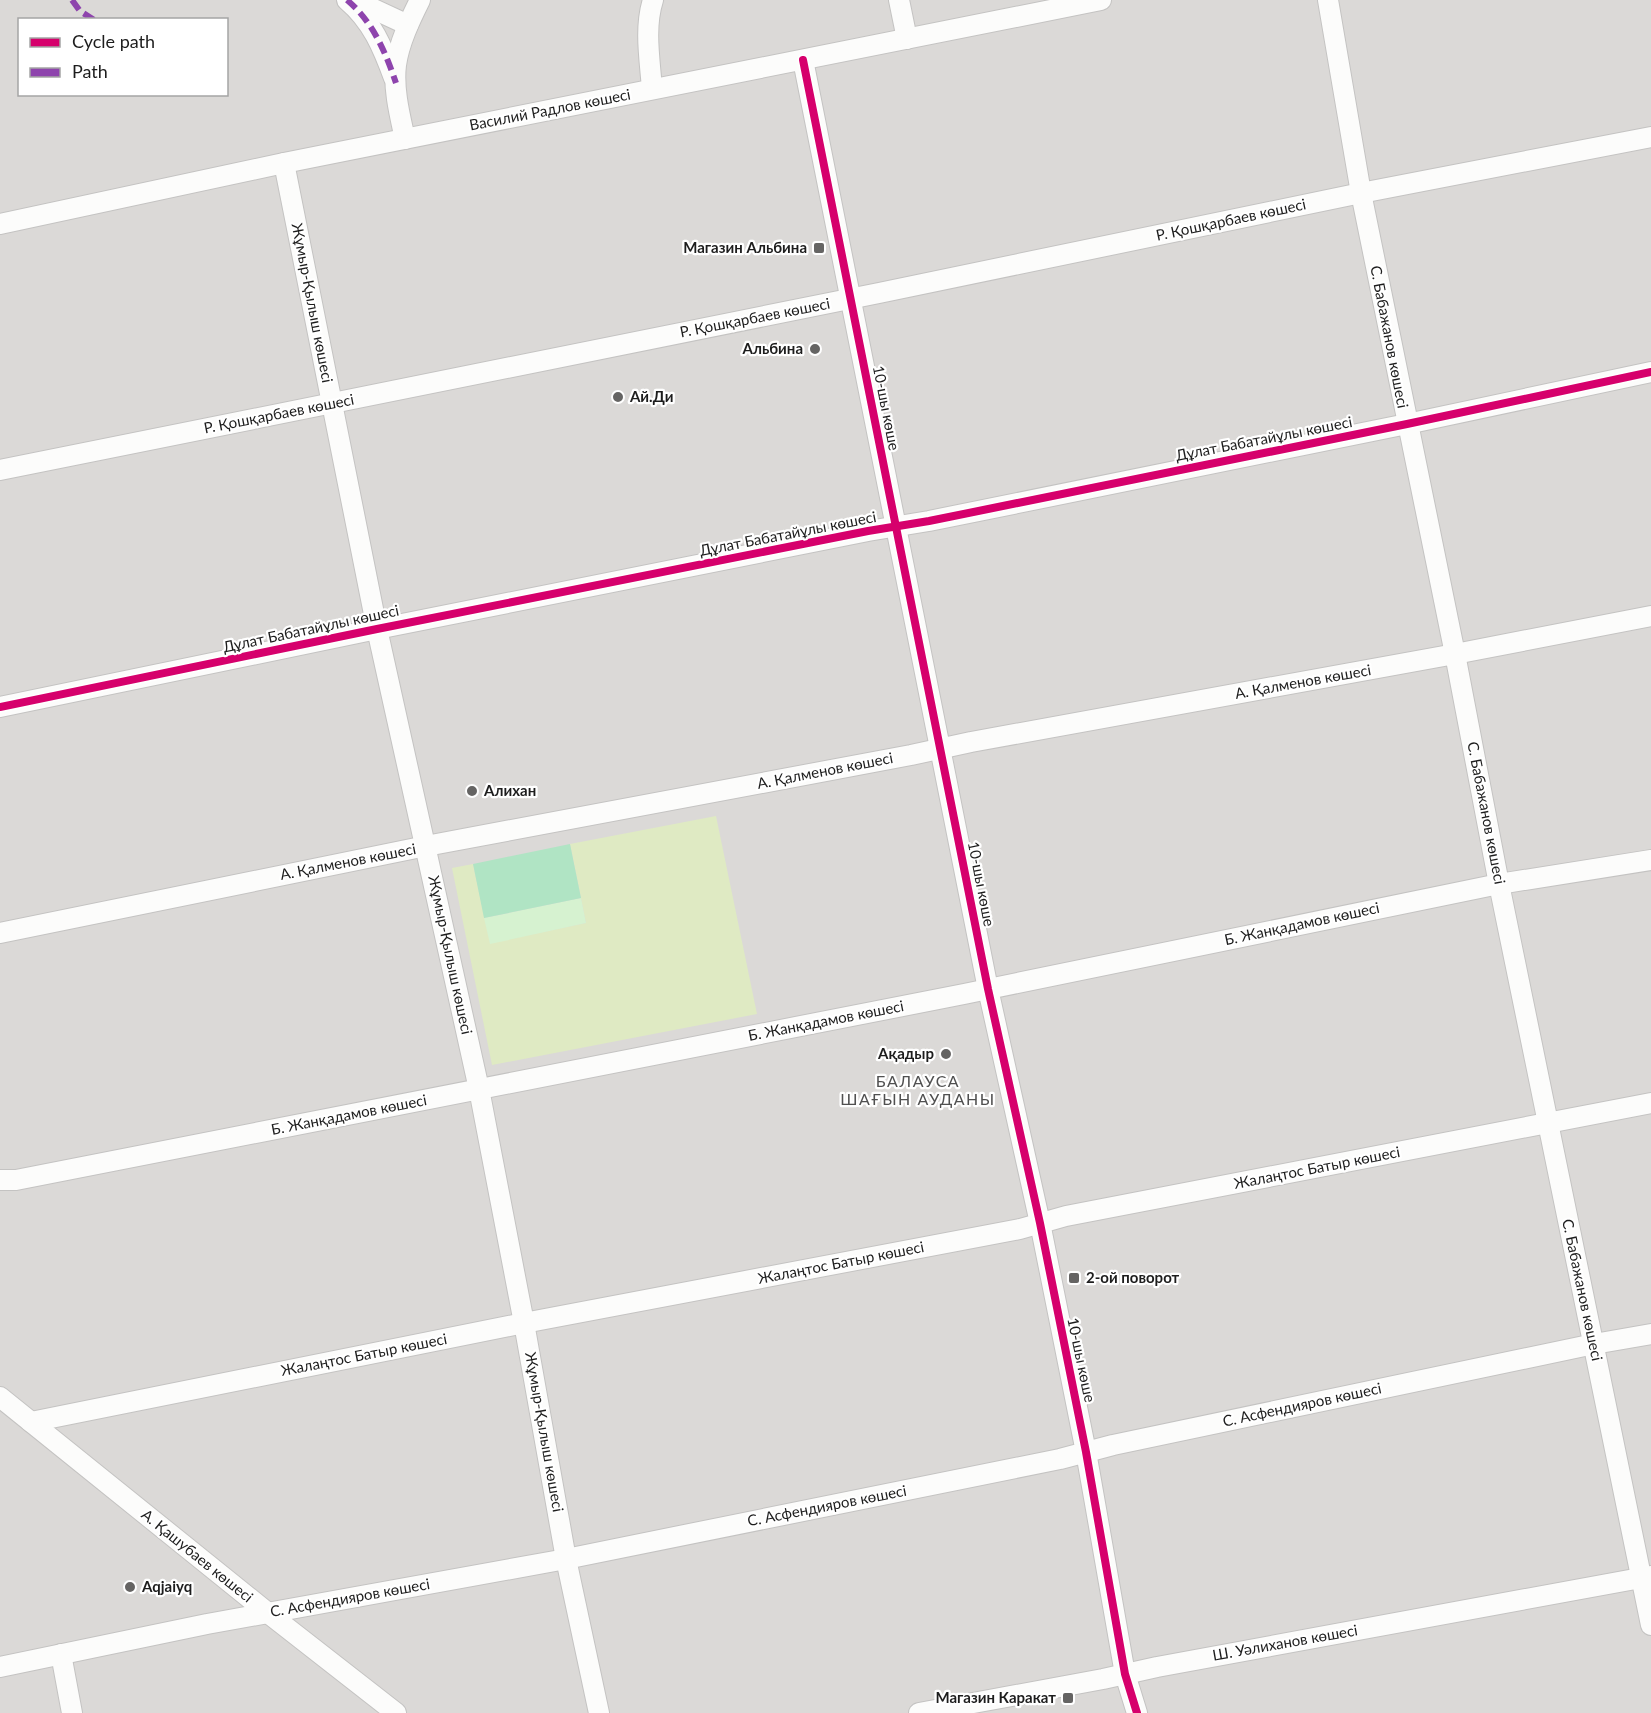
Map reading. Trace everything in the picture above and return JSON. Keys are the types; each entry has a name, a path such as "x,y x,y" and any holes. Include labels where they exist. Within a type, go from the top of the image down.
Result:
{"street":[{"path":"347,0 357,9 378,38 396,83"},
{"path":"354,0 408,25"},
{"path":"405,139 396,83 396,65 408,25 420,0"},
{"path":"652,0 648,34 652,89"},
{"path":"899,0 907,39"},
{"name":"Василий Радлов көшесі","path":"0,224 284,163 1101,0"},
{"name":"С. Бабажанов көшесі","path":"1328,0 1361,194 1548,1124 1646,1577 1651,1625"},
{"name":"10-шы көше","path":"802,60 988,989 1040,1223 1086,1452 1125,1674 1137,1713"},
{"name":"Р. Қошқарбаев көшесі","path":"0,470 1651,137"},
{"name":"Жұмыр-Қылыш көшесі","path":"284,163 377,629 479,1089 566,1559 599,1713"},
{"name":"Дұлат Бабатайұлы көшесі","path":"0,707 377,629 1407,424 1651,372"},
{"name":"А. Қалменов көшесі","path":"0,933 426,846 1651,616"},
{"name":"Б. Жанқадамов көшесі","path":"0,1180 16,1180 988,989 1499,884 1651,860"},
{"name":"Жалаңтос Батыр көшесі","path":"31,1422 524,1323 1020,1229 1066,1216 1651,1103"},
{"name":"С. Асфендияров көшесі","path":"0,1667 268,1613 566,1559 1060,1459 1113,1445 1651,1334"},
{"name":"А. Қашубаев көшесі","path":"0,1397 396,1713"},
{"name":"Ш. Уәлиханов көшесі","path":"919,1713 1157,1666 1646,1577"},
{"path":"61,1654 72,1713"}],"shaded area":[{"path":"0,0 1651,0 1651,1713 0,1713"}],"green space":[{"path":"716,816 757,1014 492,1065 452,868 473,864 490,943 586,923 570,844"},
{"path":"570,844 581,898 484,918 473,864"},
{"path":"581,898 586,923 490,944 484,918"}],"marked path":[{"path":"72,0 80,11 91,18"},
{"path":"347,0 371,27 396,83"}],"cycle path":[{"path":"803,60 988,989 1040,1223 1086,1452 1125,1674 1137,1713"},
{"path":"0,707 377,629 868,531 929,521 1651,372"}],"place":[{"name":"Магазин Альбина","path":"819,248"},
{"name":"Альбина","path":"815,349"},
{"name":"Ай.Ди","path":"618,397"},
{"name":"Алихан","path":"472,791"},
{"name":"Ақадыр","path":"946,1054"},
{"name":"2-ой поворот","path":"1074,1278"},
{"name":"Aqjaiyq","path":"130,1587"},
{"name":"Магазин Каракат","path":"1068,1698"}],"district":[{"name":"БАЛАУСА ШАҒЫН АУДАНЫ","path":"918,1090"}]}
